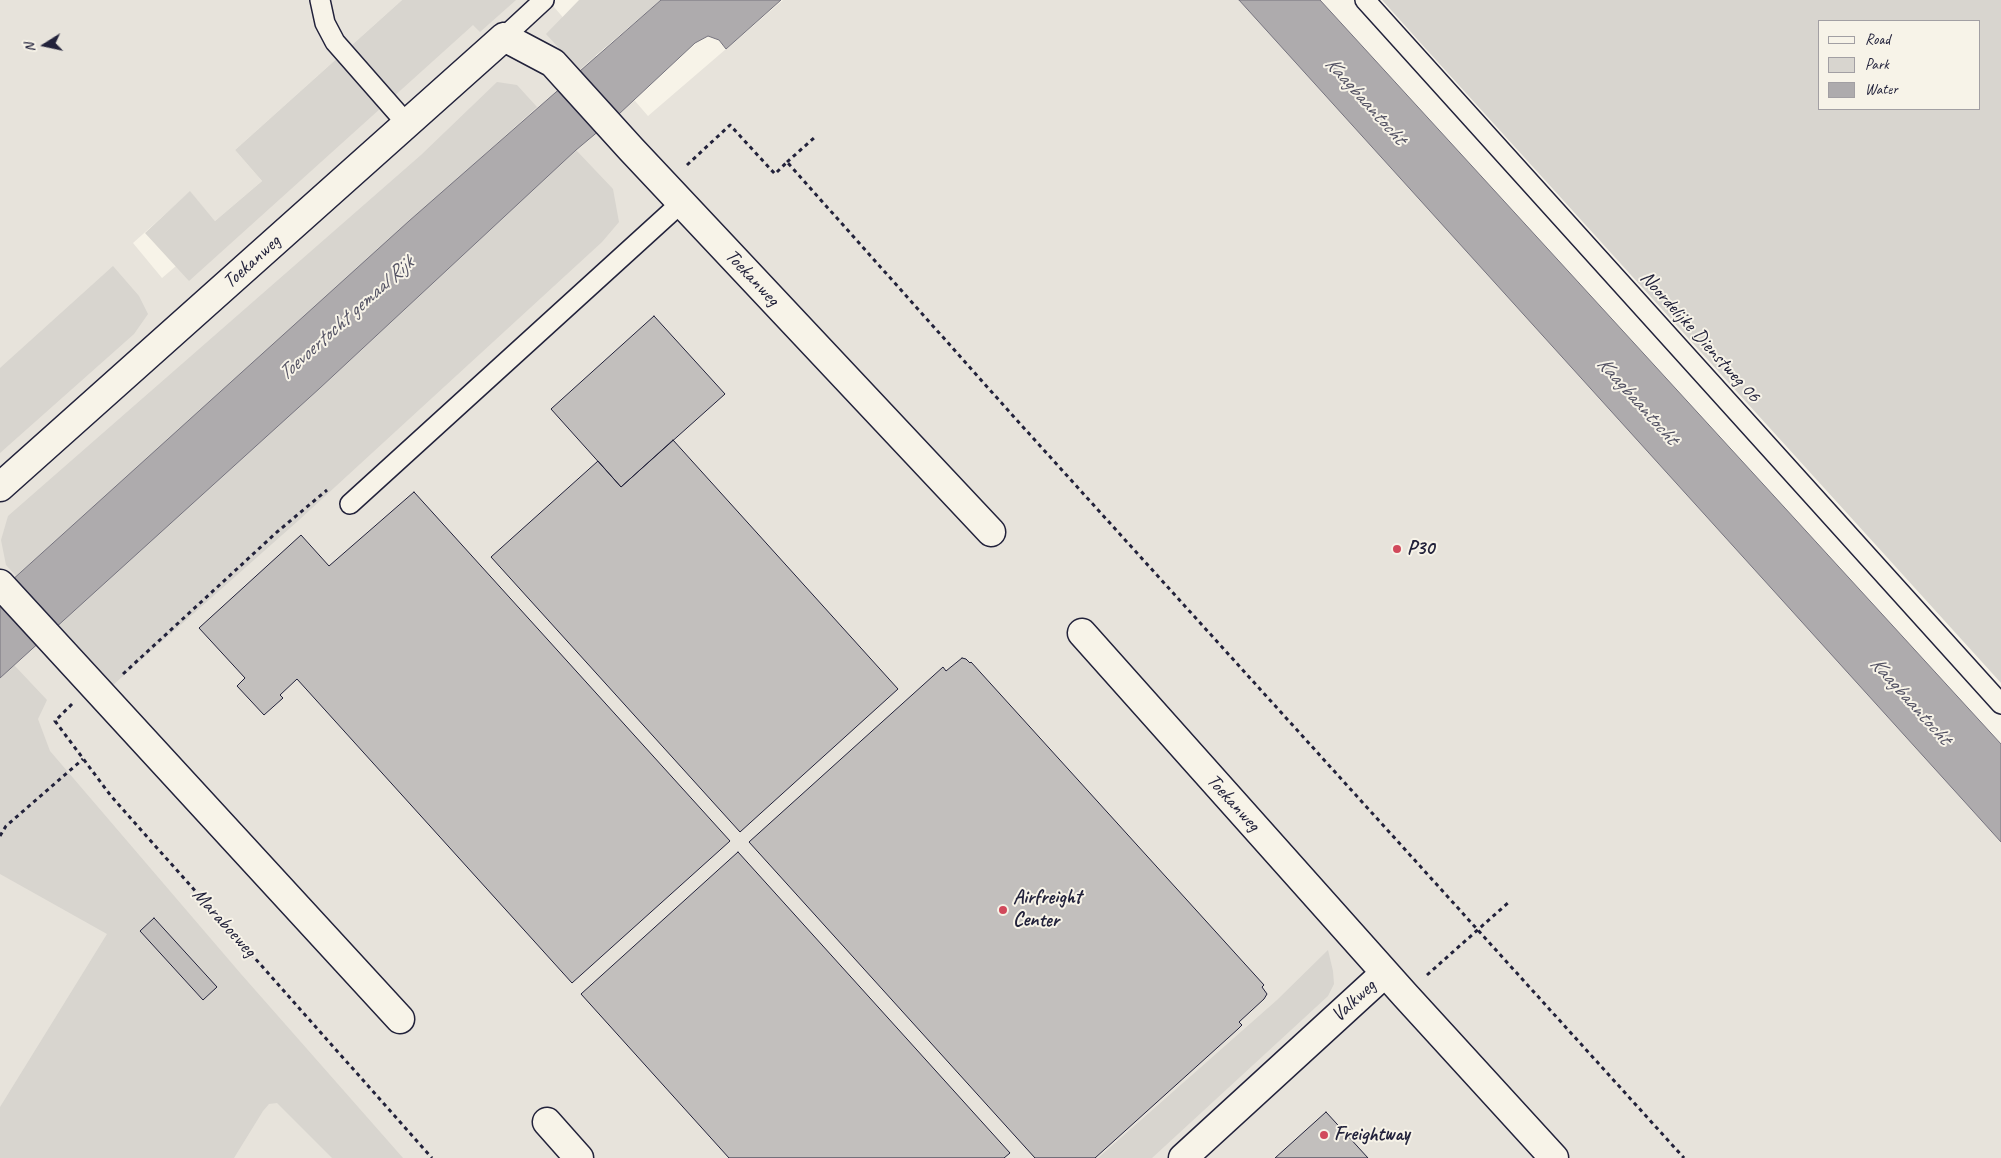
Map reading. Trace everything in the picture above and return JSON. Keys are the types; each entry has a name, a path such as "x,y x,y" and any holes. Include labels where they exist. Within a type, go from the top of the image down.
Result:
{"street":[{"name":"Toekanweg","path":"0,487 504,37 554,63 631,149 991,532"},
{"path":"0,584 400,1019"},
{"name":"Toekanweg","path":"1082,633 1385,973"},
{"name":"Valkweg","path":"1183,1158 1385,973 1554,1158"},
{"path":"547,1122 579,1158"}],"lane":[{"path":"320,0 325,23 335,42 407,124"},
{"name":"Toekanweg","path":"504,37 544,0"},
{"name":"Noordelijke Dienstweg 06","path":"1365,0 2001,704"},
{"path":"350,504 673,194"}],"path":[{"path":"673,194 730,125 775,174 816,137"},
{"path":"787,162 1014,417 1684,1158"},
{"path":"122,675 277,532 333,484 350,504"},
{"name":"Maraboeweg","path":"90,684 55,721 111,796 432,1158"},
{"path":"0,836 6,826 83,759"},
{"path":"1404,995 1509,902"}],"shaded area":[{"path":"0,0 402,0 235,150 262,181 215,221 190,192 133,243 162,278 487,0 548,0 648,116 783,0 1245,0 2001,832 2001,1158 0,1158"}],"green space":[{"path":"402,0 516,0 480,32 473,25 189,281 145,233 190,191 215,221 262,181 235,150"},
{"path":"579,0 661,0 579,70 546,34"},
{"path":"1382,0 2001,0 2001,683"},
{"path":"497,82 517,85 537,107 16,576 6,565 1,540 8,516 421,155"},
{"path":"576,150 613,189 619,222 602,242 299,520 113,685 58,624 320,388"},
{"path":"113,266 139,296 148,314 134,334 0,453 0,368"},
{"path":"14,665 47,700 38,719 50,751 241,974 403,1158 332,1158 277,1103 269,1104 263,1111 234,1158 0,1158 0,1107 107,934 0,874 0,678"},
{"path":"1328,950 1334,984 1328,996 1152,1158 1098,1158 1277,1000"}],"water":[{"name":"Toevoertocht gemaal Rijk","path":"661,0 781,0 726,49 719,40 708,36 695,43 619,114 576,150 320,388 0,678 0,591 409,221"},
{"name":"Kaagbaantocht","path":"1239,0 1320,0 2001,744 2001,842"}],"building":[{"path":"654,316 725,394 621,487 551,409"},
{"path":"673,440 898,689 740,832 491,557 598,461 621,487"},
{"path":"414,492 730,841 572,983 297,679 280,695 283,698 264,715 237,686 245,678 199,628 301,535 329,566"},
{"name":"Airfreight Center","path":"962,658 971,662 1264,985 1262,987 1267,994 1239,1022 1242,1025 1238,1029 1095,1158 1035,1158 749,842 943,667 946,671"},
{"path":"738,852 1010,1153 1004,1158 729,1158 581,994"},
{"path":"154,918 217,987 203,1000 140,931"},
{"name":"Freightway","path":"1326,1112 1368,1158 1275,1158"}],"place":[{"name":"P30","path":"1397,549"},
{"name":"Airfreight Center","path":"1003,910"},
{"name":"Freightway","path":"1324,1135"}]}
